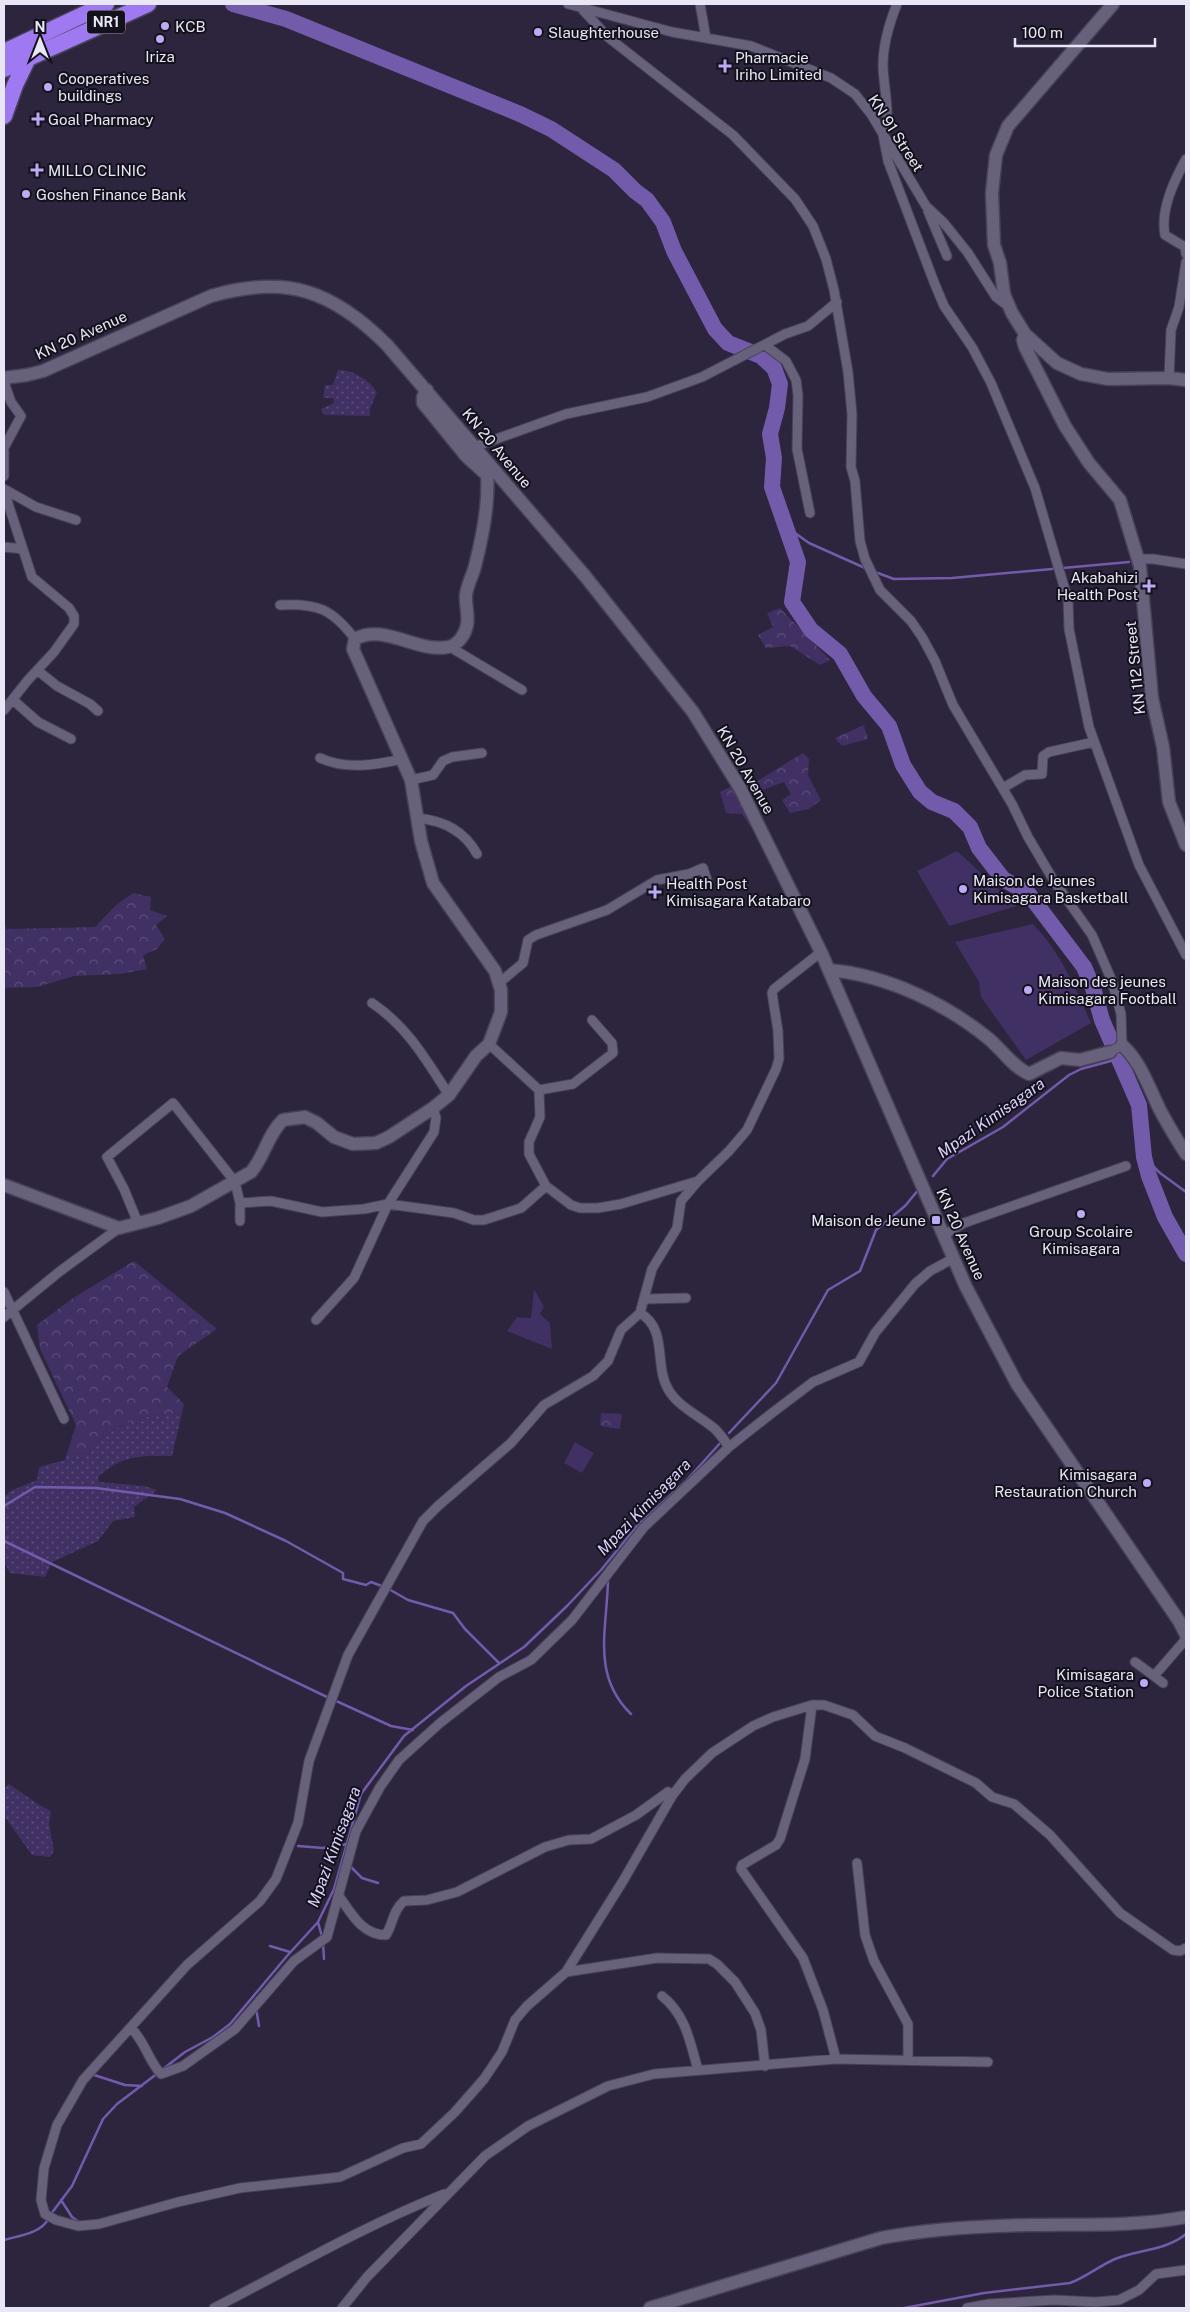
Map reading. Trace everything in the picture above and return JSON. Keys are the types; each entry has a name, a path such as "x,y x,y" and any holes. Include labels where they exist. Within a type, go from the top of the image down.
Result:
{"highway":[{"name":"NR1","path":"7,48 106,4"},
{"name":"NR1","path":"4,69 148,4"},
{"path":"4,116 15,85 30,56"}],"street":[{"name":"KN 91 Street","path":"568,4 766,51 831,78 855,94 871,114 926,206 944,223 968,254 996,297 1008,306"},
{"path":"700,4 706,38"},
{"path":"897,4 885,43 883,63 886,129 882,135 888,161 941,298 972,346 991,383 1035,488 1068,600 1069,629 1088,727 1139,865 1186,955"},
{"path":"1113,4 1008,126 996,155 992,193 994,245 1000,263 1008,306 1025,334 1056,362 1081,374 1108,380 1169,378 1186,380"},
{"path":"580,7 609,38 733,135 795,199 813,226 823,251 837,302 852,414 851,467 855,481 860,541 865,559 880,590 911,621 922,638 935,661 953,705 1003,788 1040,859 1092,936 1115,989 1121,1014 1122,1045 1130,1052 1160,1110 1186,1154"},
{"path":"1186,160 1178,174 1164,212 1163,226 1165,235 1185,247 1186,254"},
{"path":"926,206 947,256"},
{"path":"1169,378 1171,330 1179,307 1186,262"},
{"name":"KN 20 Avenue","path":"4,379 43,371 211,296 235,289 273,286 287,287 316,294 344,308 387,345 585,576 693,712 740,788 821,952 954,1258 1017,1384 1182,1619 1186,1637"},
{"path":"474,447 566,414 646,396 702,376 785,334 808,326 837,302"},
{"name":"KN 112 Street","path":"1025,334 1023,340 1025,347 1065,426 1088,463 1120,500 1138,559 1146,612 1152,698 1163,747 1169,802 1186,845"},
{"path":"765,345 786,362 796,380 798,394 797,449 810,513"},
{"path":"4,379 11,402 21,416 4,448 4,476"},
{"path":"4,1317 59,1272 118,1228 191,1206 251,1172 257,1165 271,1134 283,1120 305,1117 339,1139 352,1144 376,1143 404,1128 434,1108 449,1094 476,1056 489,1044 500,1012 501,990 499,983 489,961 443,900 433,883 420,841 410,780 353,648 355,639 364,634 383,635 435,648 450,647 458,642 467,625 466,593 480,547 487,495 487,475 466,456 422,403 427,390"},
{"path":"4,490 36,507 76,520"},
{"path":"4,490 32,577 69,608 74,616 74,624 68,634 4,710"},
{"path":"4,547 23,549"},
{"path":"1138,559 1153,559 1186,564"},
{"path":"280,605 314,606 326,609 343,623 355,639"},
{"path":"450,647 522,690"},
{"path":"37,670 57,686 90,704 98,711"},
{"path":"13,700 38,722 71,739"},
{"path":"1003,788 1025,775 1042,774 1043,756 1049,752 1094,742"},
{"path":"410,780 432,775 443,761 452,757 482,753"},
{"path":"320,758 338,764 363,765 402,759"},
{"path":"416,818 443,823 455,829 473,847 477,854"},
{"path":"499,983 523,963 528,940 536,934 607,910 657,880 689,874 703,868 706,880"},
{"path":"821,952 774,989 772,993 778,1032 779,1059 776,1069 747,1130 681,1201 677,1228 652,1269 640,1313 621,1330 608,1361 593,1376 544,1405 512,1443 423,1521 348,1655 309,1761 298,1823 276,1879 260,1901 186,1965 83,2080 57,2125 44,2168 41,2200 45,2214 53,2219 78,2226 100,2224 178,2202 240,2188 333,2179 403,2148 421,2144 455,2112 484,2079 502,2052 515,2020 527,2006 566,1972 623,1881 672,1796 685,1779 712,1753 732,1739 773,1717 812,1705 824,1705 853,1715 875,1736 905,1748 976,1783 992,1797 1014,1804 1050,1835 1120,1913 1173,1950 1180,1951 1186,1948"},
{"path":"829,970 870,977 919,996 989,1039 1020,1069 1029,1074 1061,1058 1080,1060 1110,1052 1122,1045"},
{"path":"372,1004 400,1024 420,1049 449,1094"},
{"path":"538,1090 573,1084 613,1053 612,1043 592,1020"},
{"path":"489,1044 538,1090 540,1117 529,1142 529,1154 546,1186 571,1206 598,1208 621,1204 698,1181"},
{"path":"138,1223 124,1188 107,1157 170,1104 176,1104 235,1182 240,1203 240,1221"},
{"path":"316,1320 354,1278 388,1204 434,1132 436,1118 434,1108"},
{"path":"944,1235 964,1223 1126,1166"},
{"path":"4,1185 118,1228"},
{"path":"240,1203 271,1201 322,1212 364,1209 388,1204 454,1213 474,1220 484,1220 522,1208 546,1186"},
{"path":"131,2028 144,2043 161,2074 183,2066 201,2055 247,2018 294,1961 327,1937 356,1832 380,1787 399,1760 440,1723 500,1677 531,1660 551,1642 572,1620 644,1527 729,1447 807,1386 859,1362 875,1333 915,1284 930,1271 954,1258"},
{"path":"4,1292 64,1419"},
{"path":"645,1299 686,1298"},
{"path":"640,1313 650,1318 658,1336 661,1371 668,1390 690,1411 716,1430 729,1447"},
{"path":"1154,1676 1186,1637"},
{"path":"1135,1662 1163,1683"},
{"path":"812,1705 805,1759 780,1839 776,1846 742,1865 741,1869 803,1958 823,2010 836,2059"},
{"path":"339,1896 364,1928 378,1935 386,1935 392,1926 396,1910 404,1901 427,1900 457,1892 545,1847 568,1840 591,1839 600,1835 636,1815 668,1792 672,1796"},
{"path":"857,1863 865,1935 874,1961 908,2024 908,2060"},
{"path":"566,1972 656,1958 709,1959 717,1964 735,1982 755,2013 761,2030 765,2066"},
{"path":"662,1996 676,2008 683,2018 698,2070"},
{"path":"342,2308 367,2277 447,2192 485,2156 528,2126 564,2106 627,2080 698,2070 836,2059 988,2062"},
{"path":"214,2308 361,2230 447,2192"},
{"path":"650,2308 881,2238 909,2233 1028,2225 1120,2225 1186,2218"},
{"path":"967,2308 990,2304 1054,2300 1099,2305 1129,2296 1156,2274 1186,2270"}],"green space":[{"path":"338,370 349,371 360,376 370,383 377,392 370,409 370,416 324,415 321,409 334,403 333,398 323,398 325,385 333,385"},
{"path":"780,608 830,660 820,665 790,646 766,648 758,635 773,627 767,613"},
{"path":"864,725 868,739 842,746 835,738"},
{"path":"803,753 809,759 808,775 821,800 809,809 790,813 782,800 791,794 784,782 760,791 756,782"},
{"path":"735,784 755,821 750,826 742,814 726,813 720,792"},
{"name":"Maison de Jeunes Kimisagara Basketball","path":"957,851 1017,906 949,926 917,871"},
{"path":"133,893 151,897 150,910 167,916 156,925 165,939 157,949 143,955 147,969 120,974 74,976 37,987 4,988 4,925 7,929 95,927 116,905"},
{"name":"Maison des jeunes Kimisagara Football","path":"1033,924 1052,947 1073,984 1091,1023 1026,1060 981,997 979,982 955,942"},
{"path":"134,1261 217,1329 178,1356 167,1387 184,1404 182,1413 142,1418 130,1422 108,1434 88,1454 67,1453 76,1425 40,1349 37,1325 73,1298"},
{"path":"534,1289 544,1307 540,1314 550,1323 552,1349 507,1331 517,1317 531,1318"},
{"path":"182,1413 172,1456 150,1456 124,1460 107,1469 98,1477 99,1482 144,1486 157,1490 134,1507 135,1517 113,1521 98,1541 52,1562 45,1577 10,1573 4,1562 4,1497 10,1491 37,1480 39,1467 65,1460 67,1453 88,1454 108,1434 130,1422 142,1418"},
{"path":"601,1413 622,1414 620,1429 600,1426"},
{"path":"575,1442 594,1453 582,1473 564,1463"},
{"path":"9,1784 51,1811 49,1824 54,1851 50,1857 32,1855 4,1816 4,1788"}],"waterway":[{"path":"233,4 286,19 520,114 551,129 614,170 647,200 663,222 674,251 715,329 728,343 761,356 774,368 780,384 777,408 770,434 774,458 772,487 798,562 792,602 811,630 840,654 864,696 889,726 903,765 920,792 932,802 954,811 970,827 979,848 1003,879 1028,893 1084,967 1093,988 1102,1020 1139,1105 1144,1157 1149,1176 1165,1217 1186,1254"},
{"path":"788,528 809,543 865,568"},
{"path":"875,572 894,579 952,578 1129,562"},
{"name":"Mpazi Kimisagara","path":"933,1176 947,1159 1003,1127 1069,1075 1081,1069 1118,1059"},
{"path":"1144,1157 1160,1173 1186,1192"},
{"name":"Mpazi Kimisagara","path":"729,1433 776,1383 828,1290 860,1271 876,1230 905,1206 919,1189"},
{"path":"937,1272 943,1269"},
{"name":"Mpazi Kimisagara","path":"163,2069 185,2052 213,2037 230,2024 318,1922 334,1889 361,1794 404,1736 466,1686 524,1647 567,1606 601,1570 637,1526 686,1481 722,1441"},
{"path":"4,1506 35,1487 96,1488 180,1499 225,1513 286,1541 343,1573 343,1579 366,1585 371,1582 387,1588 408,1600 453,1613 465,1629 499,1663"},
{"path":"4,1541 329,1698"},
{"path":"608,1577 604,1632 606,1666 610,1683 618,1699 631,1714"},
{"path":"334,1700 391,1726 413,1730"},
{"path":"298,1846 323,1848 347,1844"},
{"path":"350,1866 362,1878 378,1883"},
{"path":"318,1922 322,1937"},
{"path":"323,1943 324,1959"},
{"path":"270,1946 290,1952"},
{"path":"256,2008 259,2026"},
{"name":"Mpazi Kimisagara","path":"51,2214 72,2186 103,2119 117,2104 158,2073"},
{"path":"91,2074 125,2085 142,2086"},
{"path":"61,2200 72,2217 79,2222"},
{"name":"Mpazi Kimisagara","path":"4,2240 35,2231 45,2224 48,2219"},
{"path":"904,2308 984,2293 1070,2283 1115,2259 1161,2247 1186,2234"}],"place":[{"name":"KCB","path":"165,26"},
{"name":"Slaughterhouse","path":"538,32"},
{"name":"Iriza","path":"160,39"},
{"name":"Pharmacie Iriho Limited","path":"725,66"},
{"name":"Cooperatives buildings","path":"48,87"},
{"name":"Goal Pharmacy","path":"38,119"},
{"name":"MILLO CLINIC","path":"37,170"},
{"name":"Goshen Finance Bank","path":"26,194"},
{"name":"Akabahizi Health Post","path":"1149,586"},
{"name":"Maison de Jeunes Kimisagara Basketball","path":"963,889"},
{"name":"Health Post Kimisagara Katabaro","path":"655,892"},
{"name":"Maison des jeunes Kimisagara Football","path":"1028,990"},
{"name":"Group Scolaire Kimisagara","path":"1081,1214"},
{"name":"Maison de Jeune","path":"936,1220"},
{"name":"Kimisagara Restauration Church","path":"1147,1483"},
{"name":"Kimisagara Police Station","path":"1144,1683"}]}
